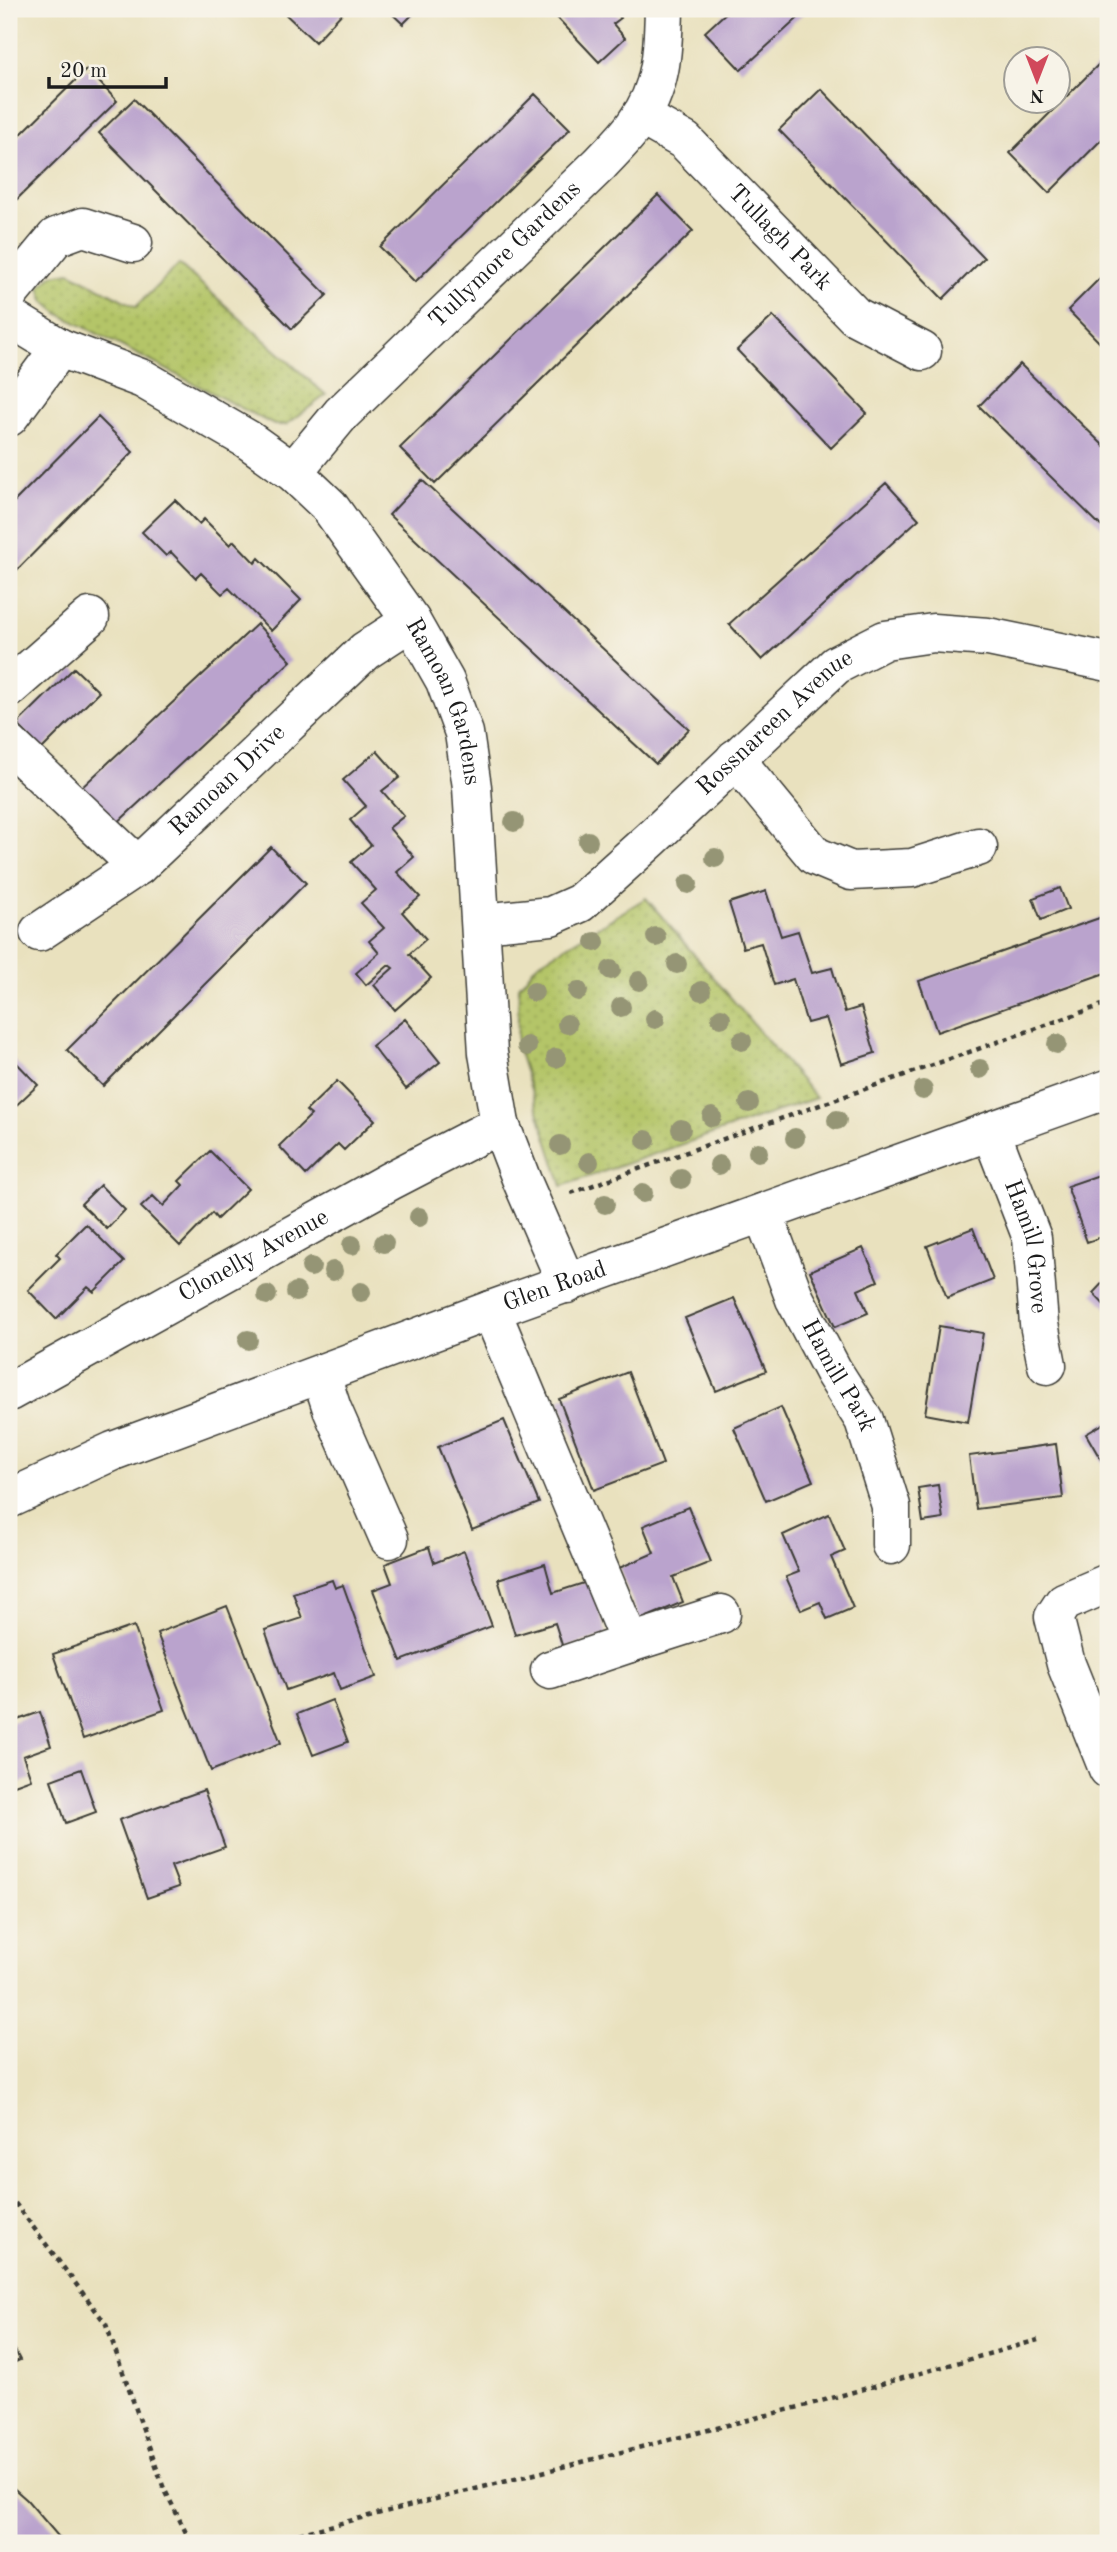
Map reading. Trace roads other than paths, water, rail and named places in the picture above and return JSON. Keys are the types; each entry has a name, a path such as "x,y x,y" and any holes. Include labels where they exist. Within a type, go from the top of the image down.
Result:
{"street":[{"name":"Tullymore Gardens","path":"293,472 341,414 600,164 641,116 655,92 663,55 664,9"},
{"name":"Tullagh Park","path":"641,116 685,141 855,316 922,351"},
{"path":"9,294 56,237 83,227 133,243"},
{"name":"Ramoan Gardens","path":"9,317 60,348 143,379 247,439 293,472 329,506 411,621 445,681 464,733 472,787 483,999 488,1053 500,1124 567,1284"},
{"path":"9,417 60,348"},
{"path":"9,688 90,617"},
{"name":"Ramoan Drive","path":"39,932 138,866 365,652 411,621"},
{"name":"Rossnareen Avenue","path":"481,923 551,916 580,902 836,665 885,640 933,633 988,637 1108,662"},
{"path":"9,744 138,866"},
{"path":"735,759 815,856 851,871 912,868 978,847"},
{"name":"Glen Road","path":"9,1499 113,1451 491,1310 1108,1089"},
{"name":"Clonelly Avenue","path":"9,1392 390,1181 500,1124"},
{"name":"Hamill Grove","path":"991,1132 1032,1238 1039,1324 1047,1365"},
{"name":"Hamill Park","path":"763,1213 795,1299 832,1371 864,1420 891,1506 891,1545"},
{"path":"491,1310 630,1643"},
{"path":"321,1375 332,1409 388,1539"},
{"path":"1108,1583 1063,1602 1054,1617 1066,1664 1108,1769"},
{"path":"550,1670 721,1614"}]}
